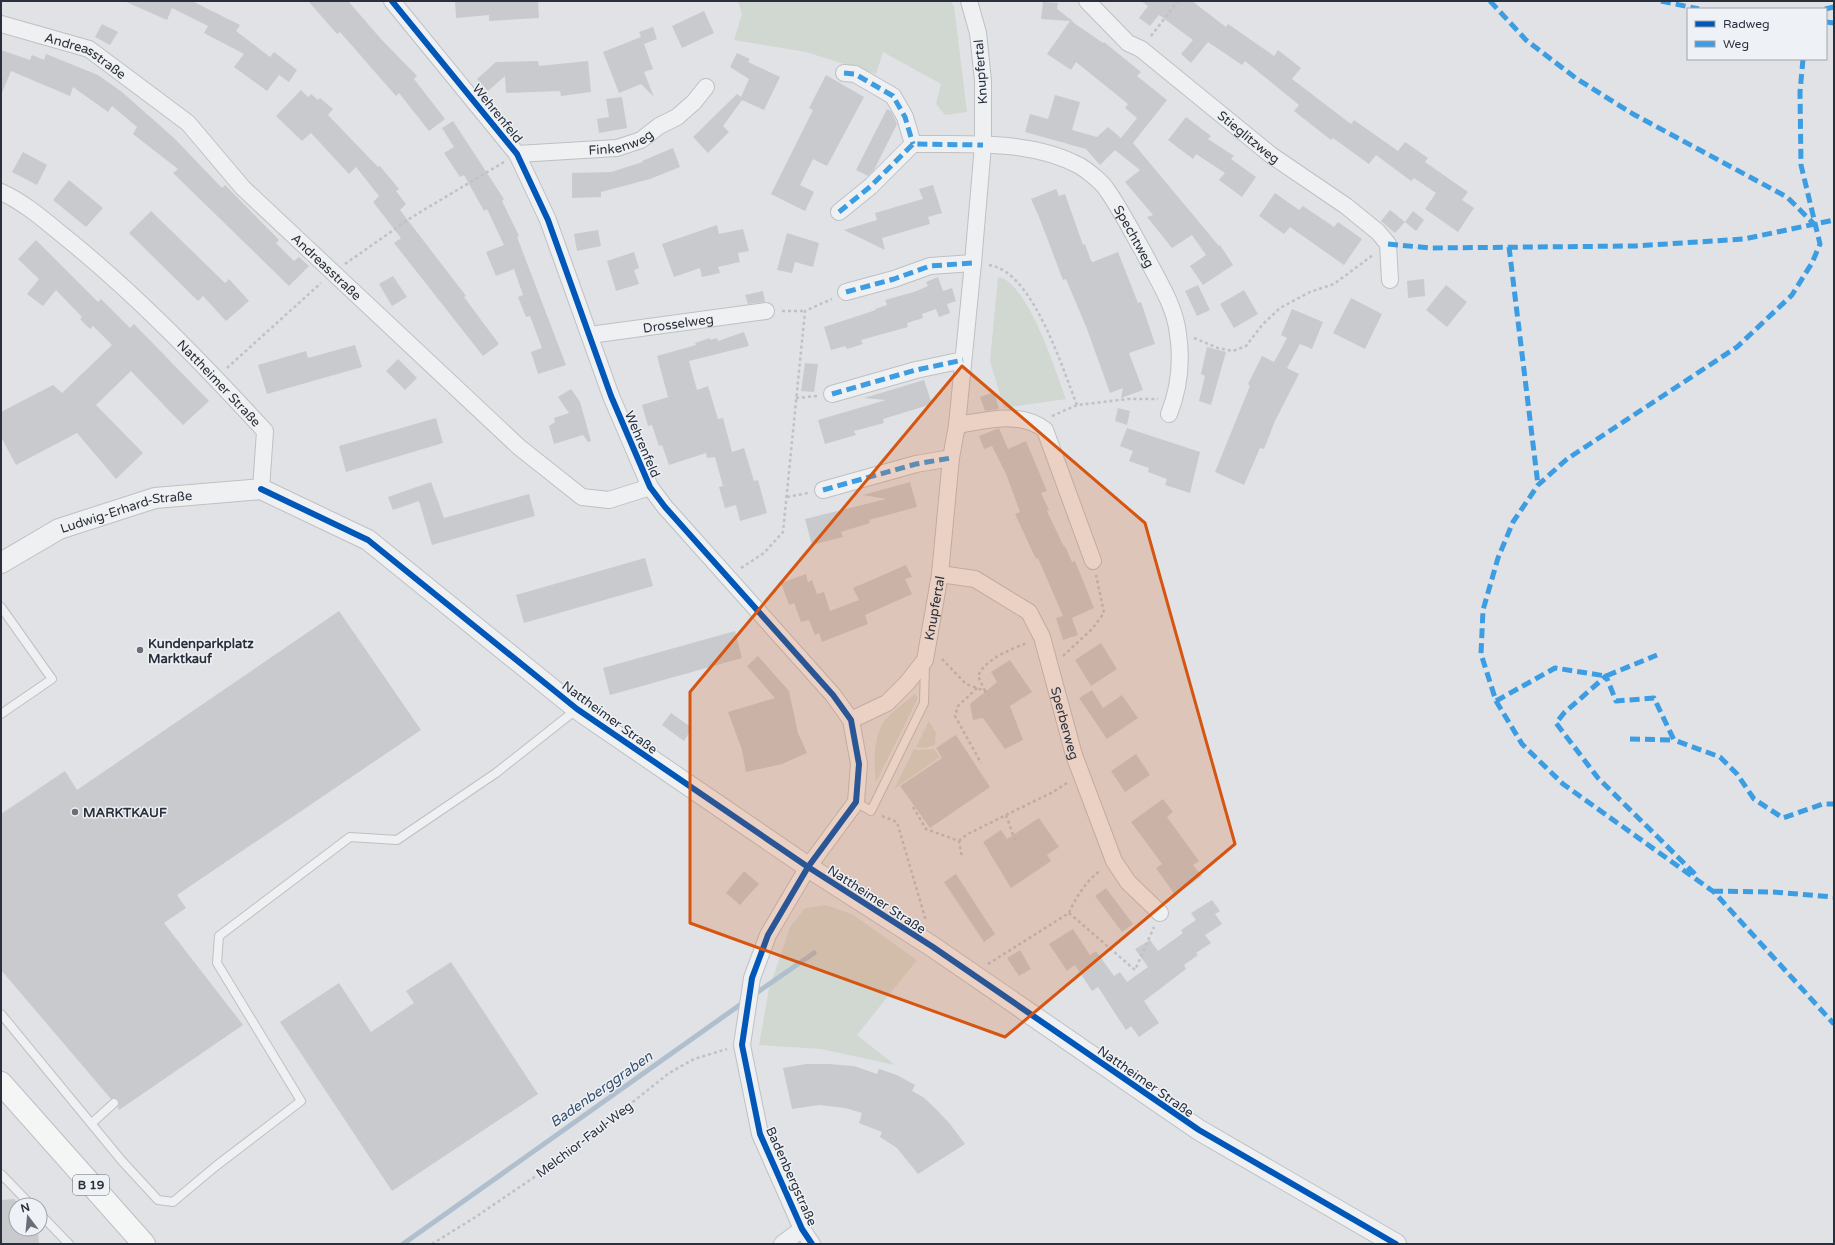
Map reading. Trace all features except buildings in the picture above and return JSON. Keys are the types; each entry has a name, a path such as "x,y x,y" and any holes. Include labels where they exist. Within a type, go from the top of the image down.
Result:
{"main road":[{"name":"B 19","path":"1,1083 144,1244"}],"street":[{"name":"Wehrenfeld","path":"392,1 517,154 548,220 611,396 650,487 665,507 833,695 850,720 859,764 856,802"},
{"name":"Knupfertal","path":"850,720 887,703 907,684 926,654 940,574 951,458 957,425 983,145 983,81 978,33 969,1"},
{"name":"Stieglitzweg","path":"1087,1 1128,42 1141,49 1271,155 1346,206 1378,232 1388,244"},
{"name":"Andreasstraße","path":"1,24 89,49 188,123 243,188 519,447 582,497 609,500 650,487"},
{"path":"844,73 855,74 893,96 906,117 913,144"},
{"name":"Finkenweg","path":"517,154 616,148 641,140 660,126 677,117 694,102 706,88"},
{"path":"839,212 871,186 913,144 983,145"},
{"name":"Spechtweg","path":"983,145 1031,149 1053,155 1081,167 1106,189 1171,304 1178,332 1180,365 1175,399 1169,414"},
{"name":"Nattheimer Straße","path":"1,192 18,199 99,264 216,378 265,431 260,489 368,540 577,709 808,867 933,947 1199,1130 1396,1244"},
{"path":"1388,244 1390,280"},
{"path":"846,292 894,279 930,266 973,263"},
{"name":"Drosselweg","path":"590,335 766,311"},
{"path":"832,394 916,370 963,360"},
{"path":"957,425 1004,418 1026,420 1036,423 1044,430 1093,561"},
{"path":"823,490 916,464 951,458"},
{"name":"Ludwig-Erhard-Straße","path":"1,563 59,528 155,498 260,489"},
{"name":"Sperberweg","path":"940,574 975,579 1029,612 1042,637 1074,755 1114,861 1128,882 1160,913"},
{"path":"808,867 856,802"},
{"name":"Badenbergstraße","path":"808,867 768,935 752,978 742,1045 760,1134 802,1229 812,1244"},
{"name":"Badenbergstraße","path":"782,1244 802,1229"}],"lane":[{"path":"1,607 52,679 1,714"},
{"path":"856,802 871,811 924,703 926,654"},
{"path":"1,1014 122,1161 158,1200 172,1202 216,1166 301,1101 217,963 219,936 350,837 396,840 496,773 577,709"},
{"path":"92,1124 114,1103"},
{"path":"1,1174 23,1197"},
{"path":"48,1222 69,1244"}],"path":[{"path":"1151,37 1178,1"},
{"path":"216,378 333,272 412,217 517,154"},
{"path":"1178,332 1218,348 1233,351 1246,346 1263,324 1280,308 1310,292 1334,284 1388,244"},
{"path":"973,263 994,266 1005,270 1023,288 1035,305 1077,405"},
{"path":"766,311 805,311 846,292"},
{"path":"729,577 764,553 783,532 805,311"},
{"path":"796,398 832,394"},
{"path":"1036,423 1077,405 1128,398 1138,399"},
{"path":"787,497 823,490"},
{"path":"1077,645 1092,630 1104,613 1093,561"},
{"path":"989,696 978,676 982,668 1016,647 1042,637"},
{"path":"926,654 944,660 966,684 985,691"},
{"path":"976,688 958,706 955,716 982,764"},
{"path":"959,841 966,835 1053,792 1061,785"},
{"path":"913,807 926,829 959,841"},
{"path":"871,811 897,822 933,947"},
{"path":"1006,815 1016,843"},
{"path":"959,841 962,857"},
{"path":"972,974 1069,913 1074,901 1092,877"},
{"path":"1069,913 1135,970 1160,913"}],"highlighted area":[{"path":"962,366 1145,523 1235,844 1005,1037 690,923 690,692"}],"shaded area":[{"path":"738,1 950,1 954,6 967,112 945,115 936,104 941,84 883,52 876,74 806,52 734,40 742,14"},
{"path":"998,277 1009,282 1020,294 1030,311 1040,330 1066,399 1004,408 990,361"},
{"path":"915,694 918,698 876,782 875,749 882,724 892,712"},
{"path":"929,721 936,733 935,745 923,748 916,747"},
{"path":"914,749 934,749 940,757 894,789"},
{"path":"826,905 852,914 917,960 857,1035 895,1065 821,1049 759,1045 769,989 790,927 805,908"}],"waterway":[{"name":"Badenberggraben","path":"752,996 814,953"},
{"name":"Badenberggraben","path":"403,1244 744,1002"}],"marked path":[{"path":"1490,1 1526,40 1577,79 1633,114 1787,197 1813,223"},
{"path":"1661,1 1694,8"},
{"path":"1827,9 1834,7"},
{"path":"1827,22 1834,23"},
{"path":"1803,60 1800,92 1801,165 1820,244 1812,263 1792,295 1737,347 1567,459 1538,485 1513,522 1498,558 1483,610 1481,654 1496,701 1522,744 1563,784 1714,892 1834,1024"},
{"path":"844,73 855,74 893,96 905,117 913,144"},
{"path":"839,212 871,186 913,144 983,145"},
{"path":"1388,244 1430,248 1635,246 1744,239 1834,220"},
{"path":"1509,247 1538,485"},
{"path":"846,292 894,279 930,266 973,263"},
{"path":"832,394 916,370 963,360"},
{"path":"823,490 916,464 951,458"},
{"path":"1496,701 1555,668 1606,676 1657,655"},
{"path":"1695,874 1598,778 1556,723 1564,713 1606,676 1616,701 1654,698 1674,740 1720,757 1737,774 1754,799 1783,818 1823,804 1834,804"},
{"path":"1630,739 1674,740"},
{"path":"1713,891 1773,892 1834,897"}],"cycle path":[{"path":"392,1 517,154 548,220 611,396 650,487 665,507 833,695 851,720 859,764 856,802 808,867 768,935 752,978 742,1045 760,1134 802,1229 812,1244"},
{"path":"261,489 368,540 577,709 808,867 933,947 1199,1130 1396,1244"}],"place":[{"name":"Kundenparkplatz Marktkauf","path":"140,650"},
{"name":"MARKTKAUF","path":"75,812"}]}
